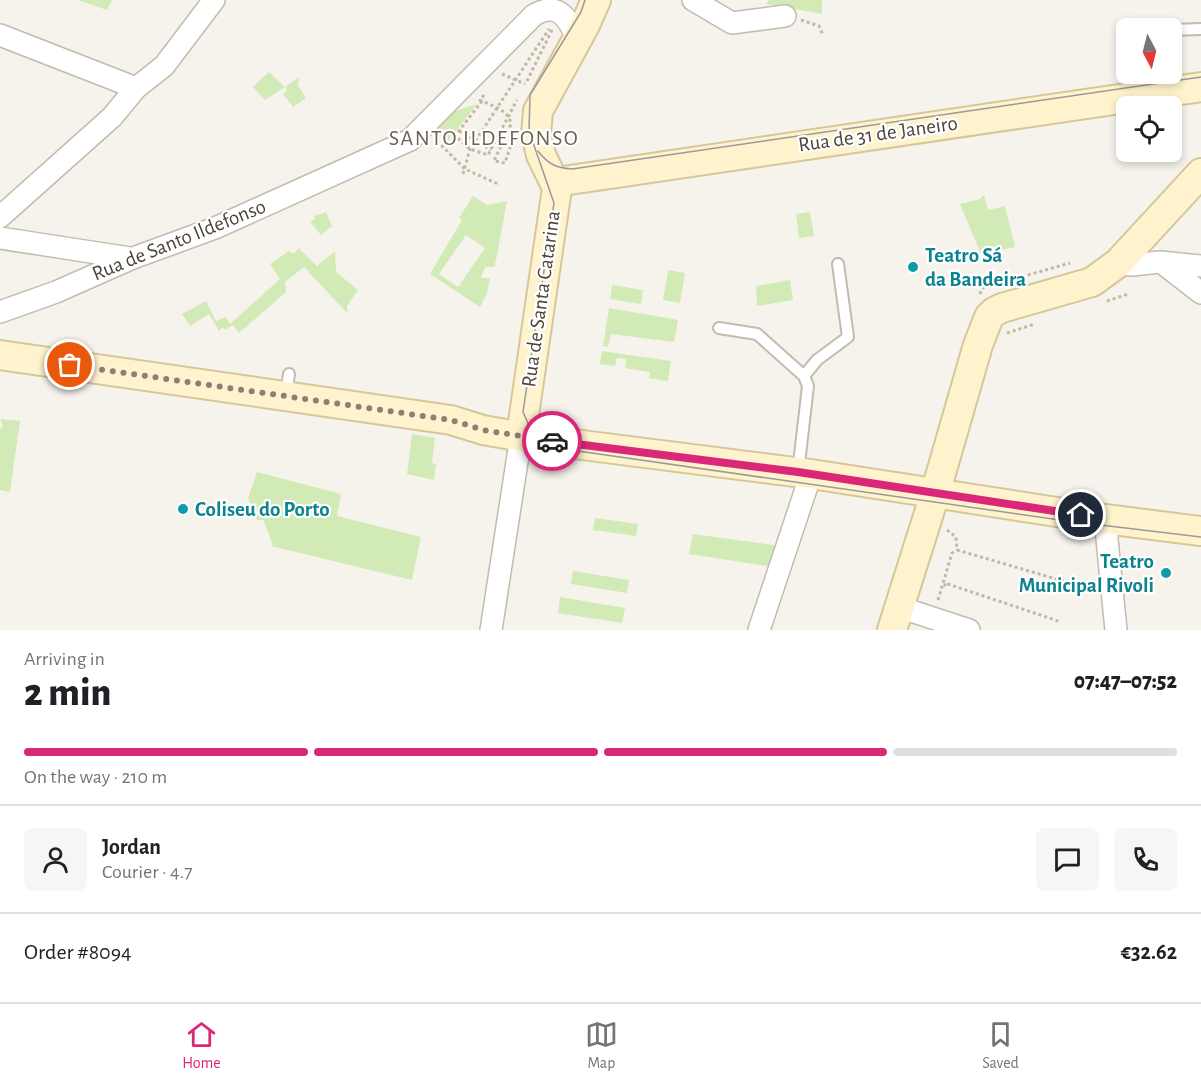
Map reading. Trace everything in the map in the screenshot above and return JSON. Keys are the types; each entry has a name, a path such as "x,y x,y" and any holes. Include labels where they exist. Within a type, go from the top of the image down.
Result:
{"street":[{"path":"0,217 112,117 136,88 165,64 214,0"},
{"path":"556,182 541,155 536,122 542,101 585,26 596,0"},
{"path":"693,0 732,22 785,16"},
{"name":"Rua de Santo Ildefonso","path":"0,312 56,292 133,258 215,228 410,140 534,15 542,10 560,12"},
{"path":"560,12 568,19 577,38"},
{"path":"0,35 136,88"},
{"name":"Rua de 31 de Janeiro","path":"556,182 1201,87"},
{"path":"969,630 896,619 978,345 989,317 1002,308 1092,282 1118,263 1201,173"},
{"name":"Rua de Santa Catarina","path":"491,630 557,188 556,182"},
{"path":"0,238 133,258"},
{"path":"1118,263 1132,265 1160,262 1201,266"},
{"path":"1160,262 1201,293"},
{"path":"0,355 288,385 451,420 483,430 520,436 804,473 1105,519 1201,531"},
{"path":"759,630 804,473"},
{"path":"1105,519 1116,630"}],"lane":[{"path":"1182,30 1201,29"},
{"path":"804,376 817,360 849,337 838,264"},
{"path":"719,328 758,334 804,376 808,386 804,473"}],"path":[{"path":"463,174 470,149 560,12"},
{"path":"807,21 819,26 823,35"},
{"path":"536,49 542,52"},
{"path":"501,74 525,84"},
{"path":"458,130 491,150 488,155 470,149 455,136 458,130 482,101"},
{"path":"497,107 510,117 511,124 494,161 505,163 516,129"},
{"path":"467,137 470,149"},
{"path":"470,149 483,146"},
{"path":"442,148 465,169 500,185"},
{"path":"507,156 514,156"},
{"path":"978,301 981,288 1072,262"},
{"path":"1097,304 1128,294"},
{"path":"1003,334 1045,321"},
{"path":"944,527 956,537 957,550"},
{"path":"937,601 952,553 957,550 1090,588"},
{"path":"948,586 1061,622"}],"green space":[{"path":"78,0 112,0 107,10"},
{"path":"769,0 822,0 822,14 766,4"},
{"path":"269,72 285,87 265,100 253,87"},
{"path":"299,77 298,85 306,98 293,107 283,94 287,91 285,87"},
{"path":"477,104 448,141 438,132 435,125 446,114"},
{"path":"984,195 988,210 1005,206 1015,247 981,254 960,204 980,199"},
{"path":"473,196 487,205 507,201 494,267 485,267 481,278 490,278 487,293 480,307 430,274 462,220 459,218","holes":["466,235 485,248 458,287 439,274"]},
{"path":"326,212 332,226 321,235 310,222 315,219 314,216"},
{"path":"810,212 814,236 799,238 796,214"},
{"path":"299,248 317,266 335,251 336,272 358,290 347,306 348,314 304,267 285,282 286,292 239,333 233,325 225,330 223,327 219,331 209,314 190,326 182,314 206,301 216,321 226,317 230,324 280,279 270,264 289,251 293,254"},
{"path":"668,270 685,273 680,303 663,300"},
{"path":"790,280 793,300 757,306 756,286"},
{"path":"612,285 643,290 641,304 610,299"},
{"path":"609,308 678,320 674,342 611,334 608,347 603,346"},
{"path":"602,351 671,361 668,381 649,378 650,372 625,368 626,359 617,358 615,366 600,364"},
{"path":"0,419 20,421 10,492 0,490 0,430 3,425"},
{"path":"412,434 435,438 432,463 436,464 434,480 407,474"},
{"path":"257,472 341,494 337,516 421,537 412,580 271,546 273,545 263,520 257,520 248,498"},
{"path":"595,518 638,524 636,536 593,530"},
{"path":"693,534 781,546 774,567 689,554"},
{"path":"573,571 629,580 627,593 571,584"},
{"path":"560,597 625,608 622,623 558,613"}],"tram line":[{"path":"585,0 581,12 530,95 529,131 554,203 523,412 535,439 550,447 1067,521 1201,537"},
{"path":"538,151 553,164 561,168 572,169 1201,77"}],"way so far":[{"path":"70,365 451,420 483,430 552,441"}],"place":[{"name":"Teatro Sá da Bandeira","path":"913,267"},
{"name":"Coliseu do Porto","path":"183,509"},
{"name":"Teatro Municipal Rivoli","path":"1166,573"}],"district":[{"name":"SANTO ILDEFONSO","path":"484,138"}],"route":[{"path":"552,441 798,472 1081,515"}]}
